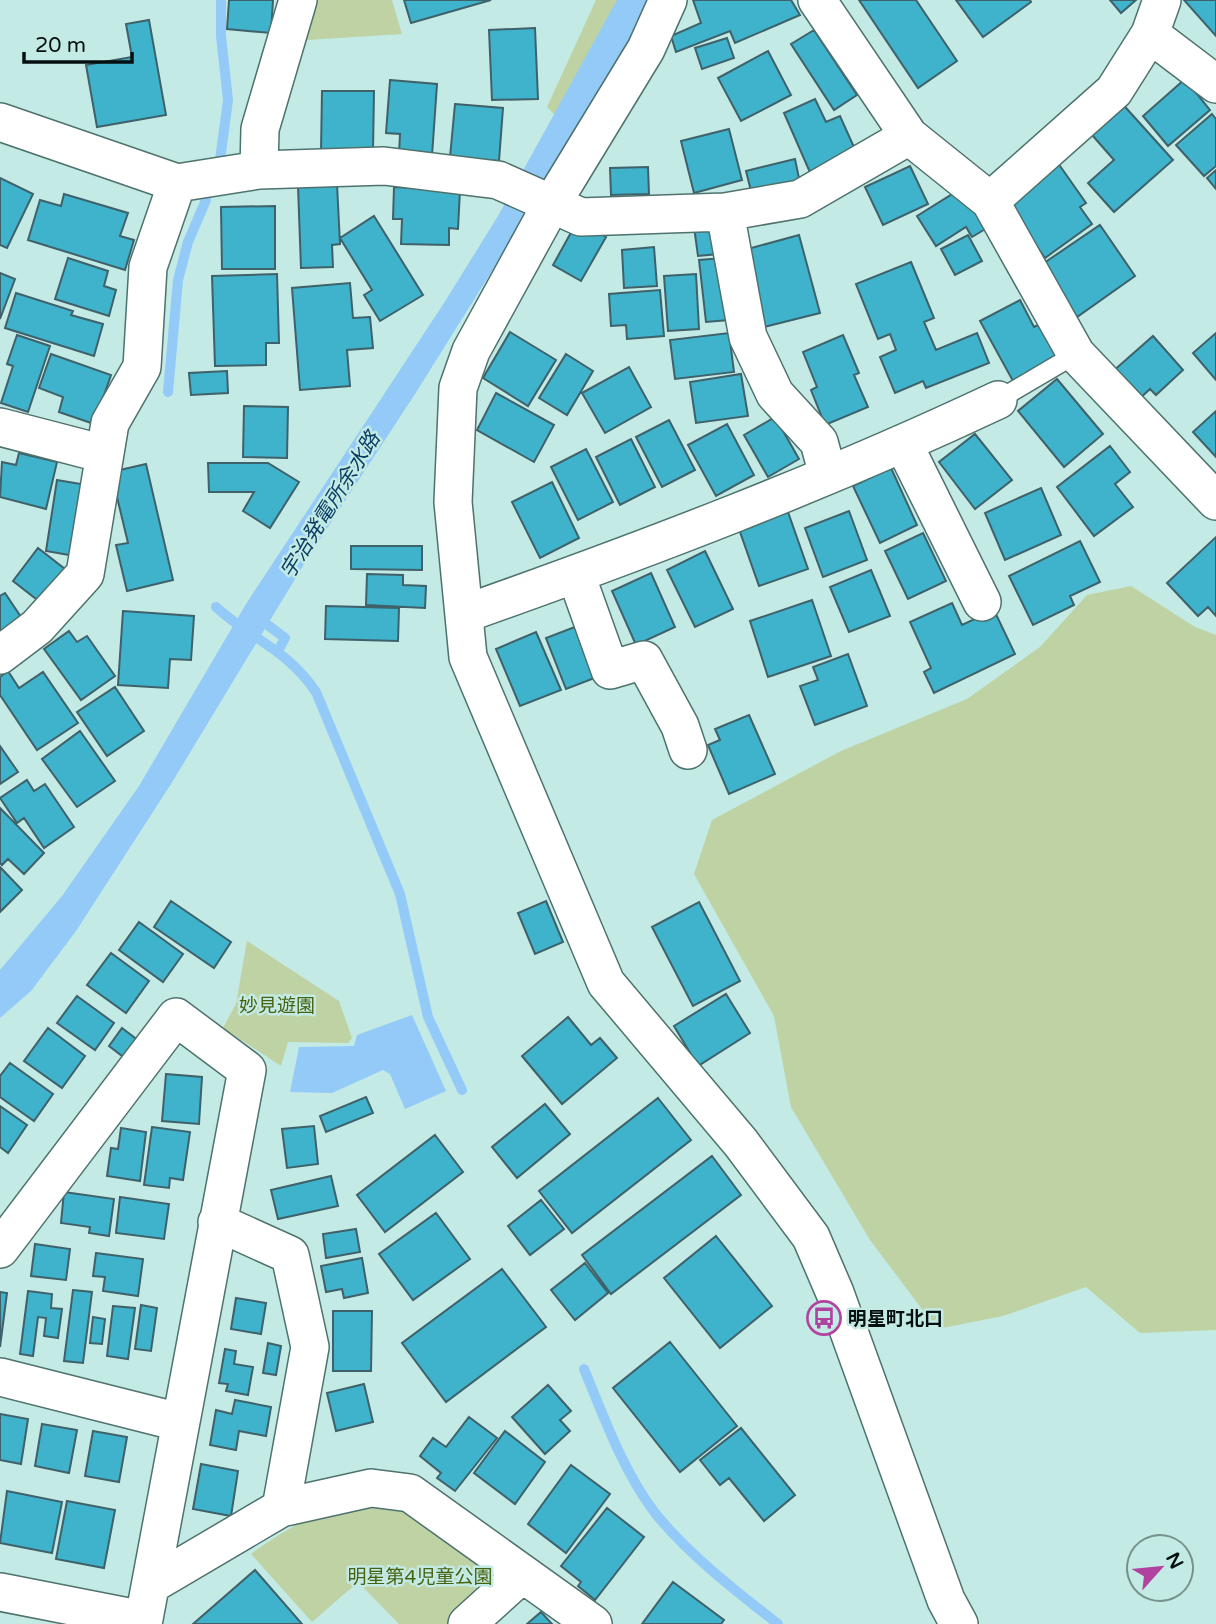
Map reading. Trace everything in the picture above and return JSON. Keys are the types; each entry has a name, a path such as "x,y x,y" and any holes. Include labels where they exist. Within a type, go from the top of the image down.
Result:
{"street":[{"path":"259,170 260,129 298,0"},
{"path":"668,0 646,49 551,205 471,351 458,388 453,502 468,657 606,983 741,1143 811,1237 835,1293 946,1600 959,1624"},
{"path":"817,0 909,136 990,201 1076,354 1216,501"},
{"path":"990,201 1114,90 1150,34 1163,0"},
{"path":"1150,34 1216,84"},
{"path":"0,122 177,183 259,170 384,166 498,180 581,217 725,212 800,199 909,136"},
{"path":"0,655 37,627 85,574 110,423 142,367 148,267 177,183"},
{"path":"725,212 748,337 775,394 819,442 828,475"},
{"path":"464,614 576,575 904,445 998,400"},
{"path":"0,427 104,454"},
{"path":"904,445 982,602"},
{"path":"576,575 610,670 644,660 689,731"},
{"path":"0,1249 176,1017 247,1070 143,1622 15,1604"},
{"path":"217,1222 290,1255 310,1347 281,1508"},
{"path":"0,1377 179,1422"},
{"path":"152,1584 281,1508 372,1488 410,1493 593,1624"},
{"path":"467,1624 522,1575"}],"lane":[{"path":"998,400 1076,354"}],"green space":[{"path":"318,0 392,0 402,34 307,40"},
{"path":"596,0 645,0 574,135 547,107"},
{"path":"1131,586 1195,627 1216,635 1216,1330 1140,1333 1086,1287 1003,1316 937,1329 870,1240 791,1107 774,1016 694,874 712,820 841,751 967,699 1040,647 1087,595"},
{"name":"妙見遊園","path":"247,941 339,1001 352,1038 348,1043 288,1042 281,1066 223,1028 236,1004"},
{"name":"明星第4児童公園","path":"378,1495 431,1521 493,1580 455,1624 399,1624 358,1582 312,1622 251,1554 312,1517 344,1504"}],"water":[{"name":"宇治発電所余水路","path":"617,0 651,0 637,39 415,394 309,556 171,784 76,931 31,991 0,1018 0,970 62,896 139,786 246,604 444,303 498,216"},
{"path":"412,1015 446,1091 405,1109 390,1074 383,1070 332,1093 290,1092 299,1047 354,1046 357,1035"}],"building":[{"path":"229,0 273,0 271,33 227,29"},
{"path":"404,0 491,0 411,23"},
{"path":"693,0 791,0 800,15 735,43 730,31 676,52 671,36 701,23"},
{"path":"859,0 916,0 957,61 918,88"},
{"path":"956,0 1030,0 1031,2 983,37"},
{"path":"1110,0 1136,0 1121,13"},
{"path":"1184,0 1216,0 1216,36"},
{"path":"149,20 166,115 97,127 86,65 132,57 126,24"},
{"path":"535,28 538,99 492,100 489,30"},
{"path":"814,30 857,95 834,110 791,44"},
{"path":"727,38 734,58 702,69 695,48"},
{"path":"768,51 791,95 741,121 718,78"},
{"path":"1185,79 1210,110 1168,146 1143,116"},
{"path":"390,80 437,84 432,156 399,154 400,134 386,133"},
{"path":"322,91 374,91 373,151 321,151"},
{"path":"815,99 826,122 840,116 858,156 812,177 784,113"},
{"path":"1118,99 1173,160 1114,212 1088,183 1114,160 1086,128"},
{"path":"455,104 503,108 499,161 450,157"},
{"path":"1212,114 1216,119 1216,166 1204,176 1176,145"},
{"path":"729,129 742,180 694,193 681,141"},
{"path":"1053,156 1086,203 1080,207 1092,224 1045,258 999,194"},
{"path":"795,159 801,188 753,199 746,171"},
{"path":"910,166 928,204 883,225 865,187"},
{"path":"648,167 649,194 611,195 610,168"},
{"path":"1216,170 1216,189 1207,178"},
{"path":"0,178 33,194 7,248 0,245"},
{"path":"337,184 340,244 332,245 333,267 301,268 298,186"},
{"path":"394,187 460,190 458,229 449,228 449,245 401,244 402,219 393,219"},
{"path":"962,188 987,228 972,237 966,227 936,246 917,216"},
{"path":"64,194 128,213 120,236 134,240 125,270 28,240 40,200 61,206"},
{"path":"275,206 275,269 222,269 221,207"},
{"path":"374,216 423,295 380,321 364,295 372,290 340,238"},
{"path":"578,220 606,237 581,281 553,265"},
{"path":"716,224 719,254 698,256 694,227"},
{"path":"1100,225 1135,276 1077,317 1041,265"},
{"path":"799,235 820,313 764,327 744,250"},
{"path":"968,235 982,261 955,275 941,249"},
{"path":"654,247 657,286 624,288 622,250"},
{"path":"68,258 108,271 104,286 116,290 109,316 55,299"},
{"path":"723,258 729,320 706,322 699,260"},
{"path":"911,262 934,318 924,322 936,350 977,333 989,363 926,388 923,381 895,393 880,357 896,350 890,334 878,339 856,284"},
{"path":"0,273 15,279 0,319"},
{"path":"277,274 279,343 266,343 266,365 215,366 212,276"},
{"path":"696,274 699,329 668,331 664,276"},
{"path":"350,283 353,318 370,317 373,348 347,350 350,386 300,390 292,288"},
{"path":"660,290 664,336 627,339 626,325 611,326 609,294"},
{"path":"16,293 73,311 71,315 103,324 94,356 5,328"},
{"path":"1020,300 1034,327 1040,324 1059,357 1013,381 980,321"},
{"path":"510,332 556,360 528,406 483,378"},
{"path":"729,333 734,372 675,379 670,340"},
{"path":"1216,333 1216,380 1193,353"},
{"path":"17,335 50,346 28,412 1,403 13,366 7,364"},
{"path":"843,335 859,373 854,375 868,407 825,425 811,390 817,387 803,352"},
{"path":"1153,336 1183,370 1156,395 1150,389 1137,401 1112,372"},
{"path":"51,354 111,375 94,424 59,412 63,397 39,388"},
{"path":"566,354 593,371 567,415 539,398"},
{"path":"629,367 651,407 605,433 582,393"},
{"path":"227,371 228,393 191,395 189,373"},
{"path":"741,374 748,416 696,423 690,382"},
{"path":"1057,379 1103,434 1064,467 1018,411"},
{"path":"496,393 554,425 534,462 477,430"},
{"path":"244,406 288,407 287,458 243,457"},
{"path":"1216,411 1216,457 1193,432"},
{"path":"775,417 799,459 768,477 744,435"},
{"path":"669,420 695,470 662,487 636,437"},
{"path":"727,424 754,475 716,496 688,445"},
{"path":"975,434 1012,480 975,509 939,462"},
{"path":"631,439 655,487 620,505 596,457"},
{"path":"1110,446 1130,472 1115,484 1133,507 1094,536 1057,487"},
{"path":"586,449 613,502 578,520 551,467"},
{"path":"19,453 57,462 46,509 0,497 2,462 16,465"},
{"path":"208,463 268,463 299,482 270,528 243,511 254,492 209,492"},
{"path":"146,464 173,580 127,591 116,545 128,543 111,472"},
{"path":"891,468 917,525 880,543 853,486"},
{"path":"57,480 87,485 75,556 46,551"},
{"path":"552,482 579,538 540,558 512,502"},
{"path":"1041,488 1061,535 1005,560 985,513"},
{"path":"849,511 867,560 823,577 805,528"},
{"path":"788,512 808,569 759,586 739,529"},
{"path":"923,533 946,581 908,599 885,551"},
{"path":"1216,537 1216,616 1208,607 1198,616 1167,583"},
{"path":"1080,541 1100,582 1070,596 1074,605 1033,625 1009,576"},
{"path":"351,546 422,546 422,570 351,569"},
{"path":"38,548 65,569 40,602 13,581"},
{"path":"705,551 733,609 695,627 667,570"},
{"path":"871,570 890,616 849,632 830,587"},
{"path":"651,573 675,627 636,645 612,591"},
{"path":"367,574 403,575 403,585 426,586 425,608 366,605"},
{"path":"5,593 25,623 0,639 0,596"},
{"path":"812,600 831,656 768,677 750,621"},
{"path":"952,603 962,625 994,610 1015,654 934,693 924,672 931,668 910,622"},
{"path":"326,606 399,608 398,641 325,639"},
{"path":"123,611 194,616 191,660 170,659 168,688 118,685"},
{"path":"585,623 605,674 566,689 546,638"},
{"path":"69,631 77,642 87,636 115,676 81,700 44,649"},
{"path":"536,632 561,690 520,706 496,649"},
{"path":"848,654 867,706 815,725 800,686 818,680 813,667"},
{"path":"8,671 19,688 43,672 78,723 37,750 0,695 0,677"},
{"path":"115,687 144,731 107,756 77,712"},
{"path":"749,715 775,774 729,794 708,745 720,740 715,729"},
{"path":"80,731 115,781 77,807 42,759"},
{"path":"0,746 18,772 0,784"},
{"path":"27,780 34,791 45,784 74,827 44,848 24,818 17,823 0,798"},
{"path":"0,808 44,853 24,874 8,859 2,865 0,863"},
{"path":"0,867 22,890 0,912"},
{"path":"171,901 231,942 214,968 154,927"},
{"path":"546,901 563,942 535,954 518,913"},
{"path":"699,902 740,981 693,1006 652,927"},
{"path":"139,922 183,954 163,982 119,950"},
{"path":"111,953 149,981 126,1013 87,985"},
{"path":"726,994 750,1033 698,1066 674,1026"},
{"path":"77,996 114,1023 95,1050 57,1023"},
{"path":"568,1017 591,1045 600,1038 617,1058 562,1104 522,1056"},
{"path":"48,1028 85,1056 62,1088 24,1061"},
{"path":"122,1028 139,1041 126,1059 109,1046"},
{"path":"10,1063 53,1094 34,1121 0,1097 0,1076"},
{"path":"166,1074 202,1077 199,1124 162,1121"},
{"path":"366,1097 373,1113 326,1132 320,1116"},
{"path":"658,1098 691,1140 572,1233 539,1191"},
{"path":"545,1104 570,1134 517,1178 492,1147"},
{"path":"0,1106 27,1125 8,1153 0,1147"},
{"path":"314,1126 318,1164 287,1168 282,1129"},
{"path":"152,1127 190,1132 183,1180 170,1178 169,1188 144,1185"},
{"path":"121,1128 146,1132 140,1181 107,1176 111,1148 118,1149"},
{"path":"435,1135 463,1172 385,1232 357,1195"},
{"path":"712,1156 741,1195 611,1294 582,1255"},
{"path":"331,1176 338,1206 278,1219 271,1190"},
{"path":"64,1192 114,1199 109,1236 89,1233 90,1227 61,1223"},
{"path":"120,1197 169,1204 164,1239 116,1233"},
{"path":"541,1200 564,1229 530,1255 508,1226"},
{"path":"436,1213 470,1259 413,1300 379,1254"},
{"path":"356,1229 360,1252 326,1258 323,1234"},
{"path":"716,1236 772,1306 720,1348 664,1278"},
{"path":"35,1244 70,1249 66,1280 31,1276"},
{"path":"96,1253 143,1259 138,1296 103,1291 105,1277 93,1276"},
{"path":"362,1258 368,1293 344,1298 342,1289 326,1292 321,1266"},
{"path":"585,1263 608,1293 575,1320 551,1290"},
{"path":"502,1269 546,1327 446,1402 402,1343"},
{"path":"73,1290 92,1292 83,1363 64,1361"},
{"path":"28,1291 52,1294 51,1308 62,1309 58,1338 44,1336 46,1318 38,1317 33,1356 20,1354"},
{"path":"0,1292 7,1293 0,1347"},
{"path":"236,1298 266,1303 261,1334 231,1329"},
{"path":"141,1305 157,1308 151,1351 135,1349"},
{"path":"113,1306 135,1308 128,1359 107,1356"},
{"path":"333,1311 372,1311 371,1371 333,1371"},
{"path":"93,1317 105,1319 102,1344 90,1343"},
{"path":"670,1342 737,1426 680,1472 613,1388"},
{"path":"268,1343 281,1346 276,1375 263,1373"},
{"path":"225,1349 236,1351 234,1364 253,1367 248,1395 226,1391 228,1384 219,1383"},
{"path":"364,1384 373,1422 336,1431 327,1393"},
{"path":"548,1385 571,1411 560,1420 570,1431 545,1454 512,1417"},
{"path":"235,1400 271,1407 266,1436 239,1431 236,1450 210,1445 216,1410 232,1414"},
{"path":"0,1414 28,1419 21,1464 0,1460"},
{"path":"469,1417 497,1438 455,1491 437,1478 441,1473 420,1456 433,1438 446,1447"},
{"path":"42,1424 77,1430 69,1473 35,1466"},
{"path":"741,1428 795,1495 764,1521 729,1478 720,1485 700,1460"},
{"path":"93,1431 127,1437 119,1482 85,1476"},
{"path":"505,1431 545,1462 515,1504 474,1473"},
{"path":"201,1464 238,1471 231,1516 193,1509"},
{"path":"571,1465 610,1494 566,1553 528,1524"},
{"path":"7,1491 62,1502 52,1553 0,1543"},
{"path":"67,1501 115,1510 104,1568 56,1559"},
{"path":"607,1508 644,1537 595,1600 578,1586 581,1582 561,1566"},
{"path":"255,1570 302,1624 193,1624"},
{"path":"673,1582 724,1620 721,1624 642,1624"},
{"path":"541,1612 552,1624 527,1624"}],"waterway":[{"path":"220,160 228,100 221,36 221,0"},
{"path":"168,392 178,280 188,242 206,200"},
{"path":"216,607 293,665 316,692 400,894 428,1017 462,1090"},
{"path":"257,617 285,638 278,651"},
{"path":"584,1369 624,1462 655,1513 698,1558 778,1624"}],"place":[{"name":"明星町北口","path":"824,1318"}]}
